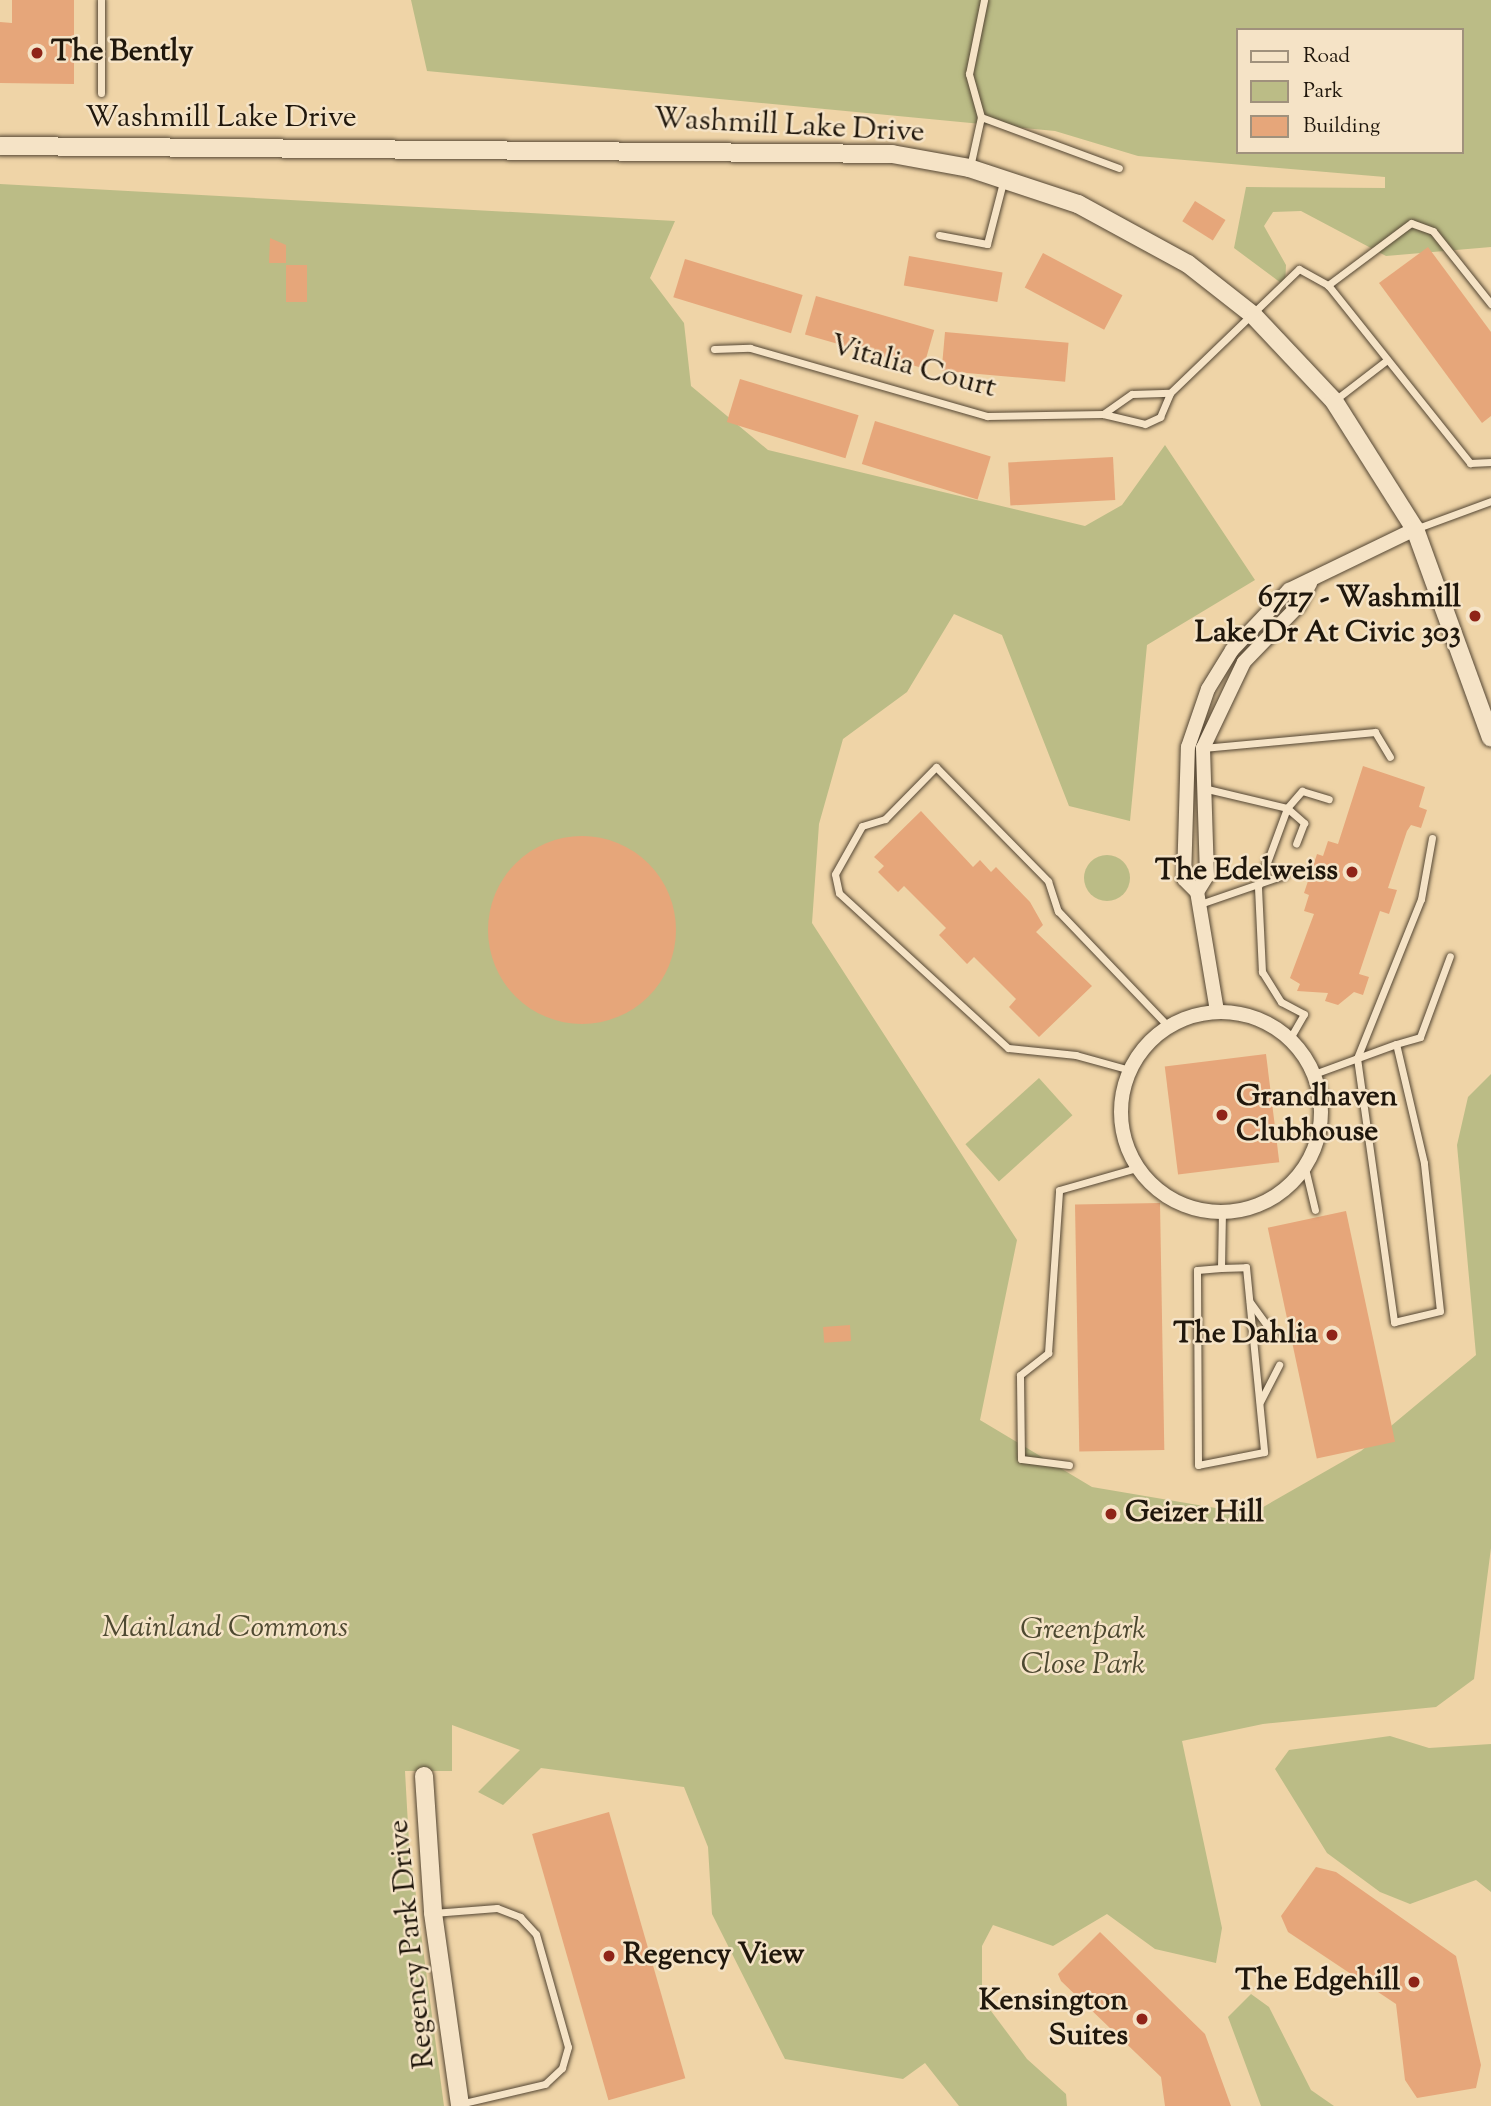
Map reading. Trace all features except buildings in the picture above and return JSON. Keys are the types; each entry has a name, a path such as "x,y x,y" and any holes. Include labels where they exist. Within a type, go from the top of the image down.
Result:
{"street":[{"name":"Washmill Lake Drive","path":"0,146 796,149 892,154 970,168 1004,178 1132,231 1253,316 1334,401 1415,529 1491,738"},
{"path":"1217,1011 1198,898 1184,879 1196,747 1244,662 1298,606 1310,583 1415,529"},
{"path":"1196,747 1203,788 1207,876 1198,898"},
{"path":"1217,1011 1272,1026 1289,1040 1314,1074 1319,1128 1305,1168 1264,1202 1222,1213 1190,1208 1161,1193 1137,1168 1124,1137 1121,1103 1130,1070 1149,1042 1169,1027 1217,1011"},
{"name":"Regency Park Drive","path":"424,1776 433,1913 460,2105"}],"lane":[{"path":"101,0 101,93"},
{"path":"970,168 981,117 969,74 984,0"},
{"path":"981,117 1119,168"},
{"path":"939,235 987,244 1004,178"},
{"path":"1491,304 1433,231 1411,223 1328,285 1470,463 1491,462"},
{"name":"Vitalia Court","path":"713,349 750,348 987,416 1103,414 1149,424 1164,412 1170,393 1299,269 1328,285"},
{"path":"1334,401 1387,360"},
{"path":"1103,414 1132,394 1170,393"},
{"path":"1415,529 1491,501"},
{"path":"1196,747 1375,732 1390,757"},
{"path":"1130,1070 1076,1055 1008,1048 839,892 835,874 862,826 885,819 936,767 1048,881 1058,911 1169,1027"},
{"path":"1203,788 1287,808 1304,822 1296,844"},
{"path":"1289,1040 1304,1014 1281,1002 1262,971 1258,887 1287,808 1302,791 1329,799"},
{"path":"1396,1044 1424,1163 1440,1311 1394,1322 1357,1058 1421,899 1432,838"},
{"path":"1198,898 1258,887 1284,875"},
{"path":"1314,1074 1420,1037 1450,956"},
{"path":"1069,1465 1021,1459 1020,1375 1048,1353 1059,1190 1137,1168"},
{"path":"1305,1168 1315,1210"},
{"path":"1221,1268 1222,1213"},
{"path":"1246,1267 1250,1301 1264,1452 1198,1465 1197,1270 1246,1267"},
{"path":"1250,1301 1273,1334"},
{"path":"1259,1404 1279,1365"},
{"path":"433,1913 497,1908 520,1917 536,1934 568,2047 562,2068 545,2084 460,2105"}],"green space":[{"path":"411,0 1491,0 1491,247 1386,256 1301,211 1273,212 1264,226 1286,265 1285,286 1234,248 1246,187 1385,188 1385,177 1138,156 1055,131 427,71"},
{"path":"0,184 675,221 650,278 684,323 691,386 768,450 1085,526 1122,505 1165,445 1255,580 1147,645 1130,821 1069,806 1002,635 954,614 907,692 843,739 819,824 812,923 1017,1240 980,1420 1092,1487 1251,1514 1361,1451 1476,1355 1457,1145 1468,1097 1491,1074 1491,1548 1474,1679 1436,1707 1263,1724 1182,1741 1222,1928 1216,1963 1155,1949 1107,1914 1053,1946 993,1925 982,1946 982,1999 1027,2059 1066,2094 1067,2106 959,2106 925,2063 903,2079 785,2059 712,1914 708,1847 684,1787 541,1768 503,1805 478,1792 520,1750 452,1725 452,1771 405,1771 409,1843 444,2106 0,2106"},
{"path":"1107,855 1123,862 1130,878 1123,894 1107,901 1091,894 1084,878 1091,862"},
{"path":"1039,1078 1072,1115 999,1181 965,1144"},
{"path":"1390,1736 1429,1748 1491,1744 1491,1892 1476,1880 1410,1904 1380,1892 1327,1853 1275,1769 1289,1750"},
{"path":"1251,1994 1269,2007 1311,2090 1334,2106 1261,2106 1228,2017"}],"place":[{"name":"The Bently","path":"37,53"},
{"name":"6717 - Washmill Lake Dr At Civic 303","path":"1475,616"},
{"name":"The Edelweiss","path":"1352,872"},
{"name":"Grandhaven Clubhouse","path":"1222,1115"},
{"name":"The Dahlia","path":"1332,1335"},
{"name":"Geizer Hill","path":"1111,1514"},
{"name":"Regency View","path":"609,1956"},
{"name":"The Edgehill","path":"1414,1982"},
{"name":"Kensington Suites","path":"1142,2019"}],"park label":[{"name":"Mainland Commons","path":"225,1629"},
{"name":"Greenpark Close Park","path":"1083,1648"}]}
